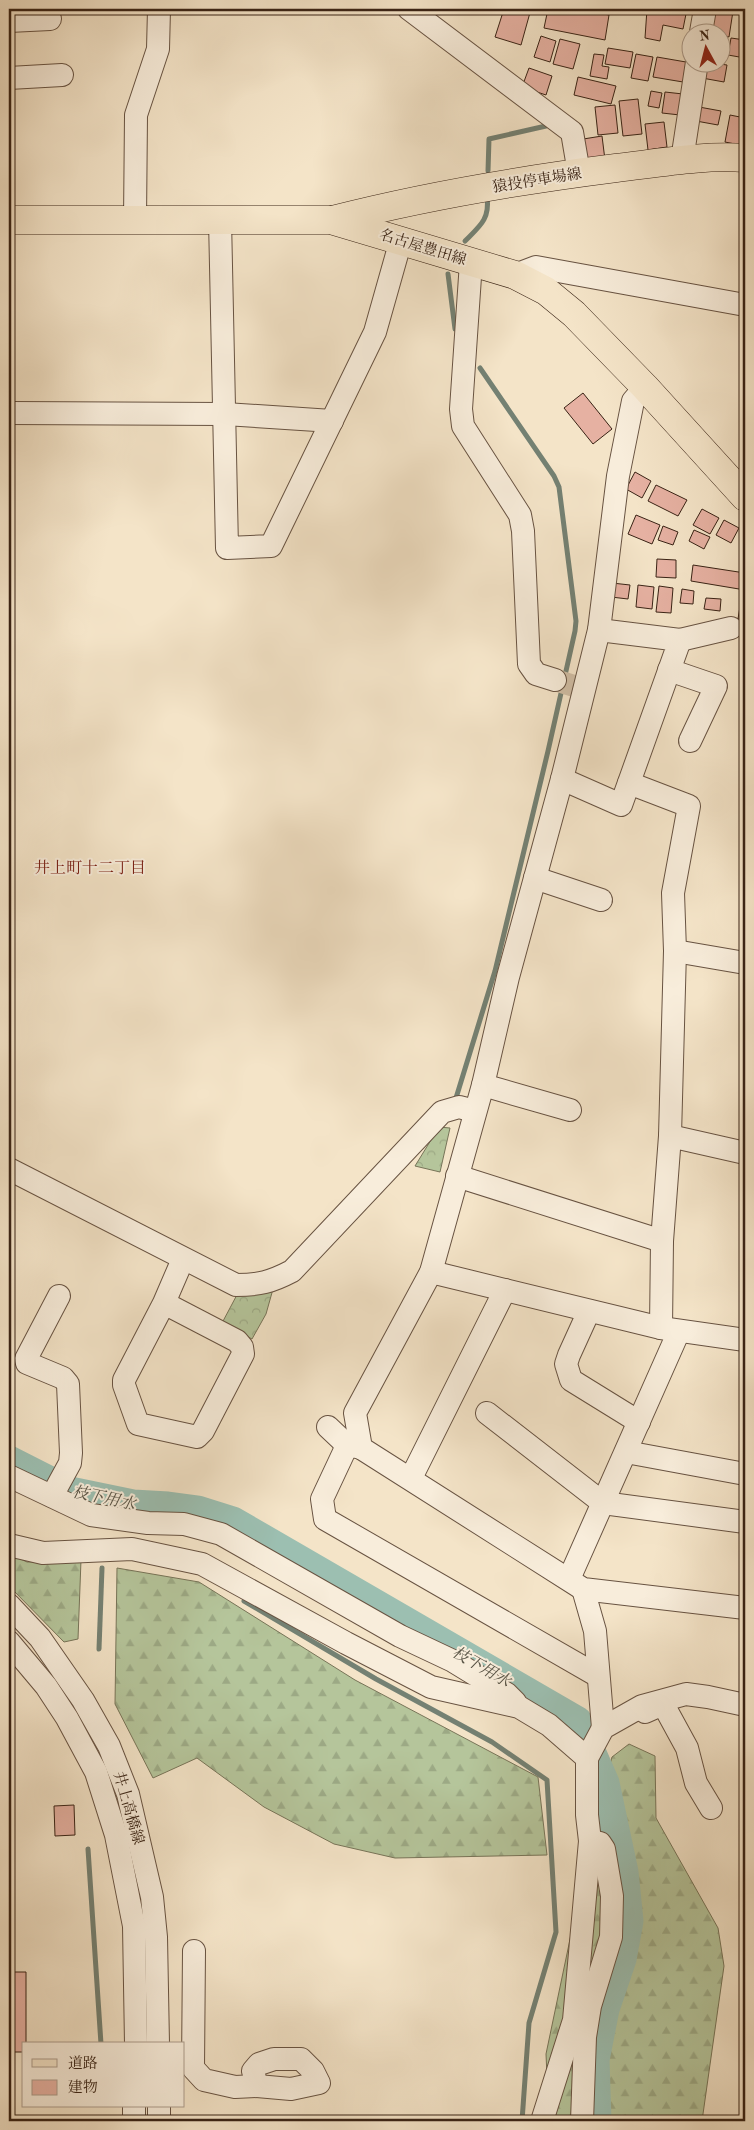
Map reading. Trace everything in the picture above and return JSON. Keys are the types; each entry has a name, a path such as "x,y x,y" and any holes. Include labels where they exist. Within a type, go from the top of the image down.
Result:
{"main road":[{"name":"猿投停車場線","path":"331,220 394,204 579,173 682,160 745,158"},
{"name":"名古屋豊田線","path":"9,220 331,220 515,275 546,291 574,314 645,387 745,497"}],"street":[{"path":"135,220 136,115 158,49 158,9"},
{"path":"408,9 572,132 579,173"},
{"path":"702,22 704,9"},
{"path":"9,21 50,19"},
{"path":"682,160 695,72"},
{"path":"9,78 62,75"},
{"path":"220,219 227,548 271,546 375,332 401,240"},
{"path":"471,262 462,409 463,426 520,515 523,531 529,664 536,674 571,685"},
{"path":"515,275 536,267 745,305"},
{"path":"354,1446 356,1413 431,1272 483,1084 508,977 562,779 571,685 599,630 620,466 633,401 645,387"},
{"path":"9,413 225,414 332,421"},
{"path":"599,630 680,640 731,628"},
{"path":"562,779 621,805 680,640"},
{"path":"669,670 716,686 690,741"},
{"path":"603,1728 595,1631 576,1584 603,1503 639,1422 670,1330 662,1242 670,1136 675,951 673,893 689,806 629,783"},
{"path":"535,878 601,900"},
{"path":"675,951 745,963"},
{"path":"483,1084 570,1110"},
{"path":"9,1169 236,1285 258,1284 274,1281 292,1271 442,1112 459,1107 475,1110"},
{"path":"670,1136 745,1153"},
{"path":"457,1176 662,1242"},
{"path":"164,1303 237,1341 242,1346 243,1354 203,1431 197,1437 138,1424 124,1385 124,1380 164,1303 183,1259"},
{"path":"431,1272 670,1330 745,1340"},
{"path":"411,1478 506,1290"},
{"path":"56,1490 70,1463 68,1384 63,1378 28,1363 26,1359 59,1296"},
{"path":"589,1311 568,1354 566,1364 571,1380 639,1422"},
{"path":"487,1413 603,1503 745,1522"},
{"path":"328,1427 354,1446 411,1478 576,1584 745,1608"},
{"path":"354,1446 344,1452 322,1499 325,1519 598,1676"},
{"path":"626,1452 745,1474"},
{"path":"9,1476 56,1490 91,1515 184,1524 221,1534 400,1636 453,1661 507,1694 519,1707 549,1725 587,1758"},
{"path":"9,1545 43,1553 132,1549 202,1564 431,1687 519,1707"},
{"name":"井上高橋線","path":"9,1605 40,1638 83,1700 109,1746 128,1794 152,1897 156,1937 158,2042"},
{"name":"井上高橋線","path":"9,1642 46,1686 67,1718 96,1772 116,1835 134,1926 136,2042"},
{"path":"542,2121 574,2020 590,1841 587,1815 587,1758 603,1728 642,1706 686,1694 745,1705"},
{"path":"642,1706 645,1712 663,1704 687,1748 696,1783 711,1808"},
{"path":"582,2121 585,2036 590,2006 611,1937 612,1896 604,1849 600,1843 590,1841"},
{"path":"194,1951 193,2068 204,2080 235,2087 257,2086"},
{"path":"134,2108 134,2121"},
{"path":"158,2108 159,2121"}],"green space":[{"path":"439,1127 450,1128 440,1172 415,1166"},
{"path":"273,1289 266,1314 252,1339 222,1323 239,1291"},
{"path":"9,1553 27,1562 81,1560 78,1639 64,1642 9,1586"},
{"path":"117,1568 199,1582 355,1680 538,1777 547,1855 395,1858 334,1844 264,1807 197,1758 153,1778 115,1704"},
{"path":"629,1744 655,1756 656,1818 718,1928 724,1966 702,2121 549,2121 546,2054 595,1820 612,1757"}],"building":[{"path":"504,9 531,9 521,45 495,37"},
{"path":"548,9 575,9 609,15 605,40 544,28"},
{"path":"647,9 687,9 684,22 682,22 682,29 663,25 660,41 645,38"},
{"path":"710,9 733,11 731,22 708,22"},
{"path":"541,36 556,41 550,62 534,57"},
{"path":"732,38 745,40 745,58 732,56"},
{"path":"560,39 580,44 573,69 553,64"},
{"path":"608,48 633,52 630,68 605,64"},
{"path":"594,54 604,55 602,66 609,67 607,79 590,76"},
{"path":"636,54 653,57 648,81 631,78"},
{"path":"657,57 682,61 682,72 684,72 683,82 653,77"},
{"path":"529,68 552,76 546,95 522,87"},
{"path":"703,72 726,72 724,82 702,78"},
{"path":"578,77 616,86 611,104 574,95"},
{"path":"651,91 662,93 659,108 648,106"},
{"path":"665,92 683,94 680,115 662,113"},
{"path":"638,99 642,134 623,136 619,101"},
{"path":"615,105 618,133 598,135 595,107"},
{"path":"699,107 721,111 718,125 696,121"},
{"path":"730,115 745,118 745,146 725,142"},
{"path":"664,122 667,147 648,150 645,124"},
{"path":"602,136 605,160 581,163 577,140"},
{"path":"583,393 612,429 593,444 564,408"},
{"path":"635,472 651,481 642,498 626,489"},
{"path":"656,485 687,500 678,516 648,501"},
{"path":"702,509 719,518 710,534 693,525"},
{"path":"636,515 660,525 652,544 628,534"},
{"path":"724,520 739,528 731,543 716,535"},
{"path":"663,526 678,532 673,545 658,540"},
{"path":"694,530 710,537 704,549 689,541"},
{"path":"657,559 676,560 676,578 656,577"},
{"path":"693,565 745,573 745,590 691,581"},
{"path":"612,583 630,585 628,599 611,597"},
{"path":"638,585 654,587 652,609 636,607"},
{"path":"659,586 673,588 671,613 656,612"},
{"path":"682,589 694,591 693,604 680,603"},
{"path":"706,598 721,599 720,611 704,609"},
{"path":"741,600 745,600 745,620 738,619"},
{"path":"74,1805 75,1835 55,1836 54,1806"},
{"path":"9,1972 26,1972 26,2042 22,2042 22,2052 9,2052"}],"waterway":[{"path":"488,171 489,139 546,126"},
{"path":"465,241 483,222 488,205 487,197"},
{"path":"448,274 455,329"},
{"path":"456,1098 495,971 548,751 576,621 559,487 554,476 480,368"},
{"name":"枝下用水","path":"9,1460 70,1491 133,1504 198,1510 233,1521 578,1721 605,1783 624,1872 629,1921 622,1959 605,2009 595,2060 597,2121"},
{"path":"99,1649 102,1568"},
{"path":"244,1601 376,1679 492,1742 547,1780 556,1932 529,2023 522,2121"},
{"path":"88,1849 101,2042"}],"tunnel":[{"path":"555,680 574,686"}],"district":[{"name":"井上町十二丁目","path":"90,867"}]}
